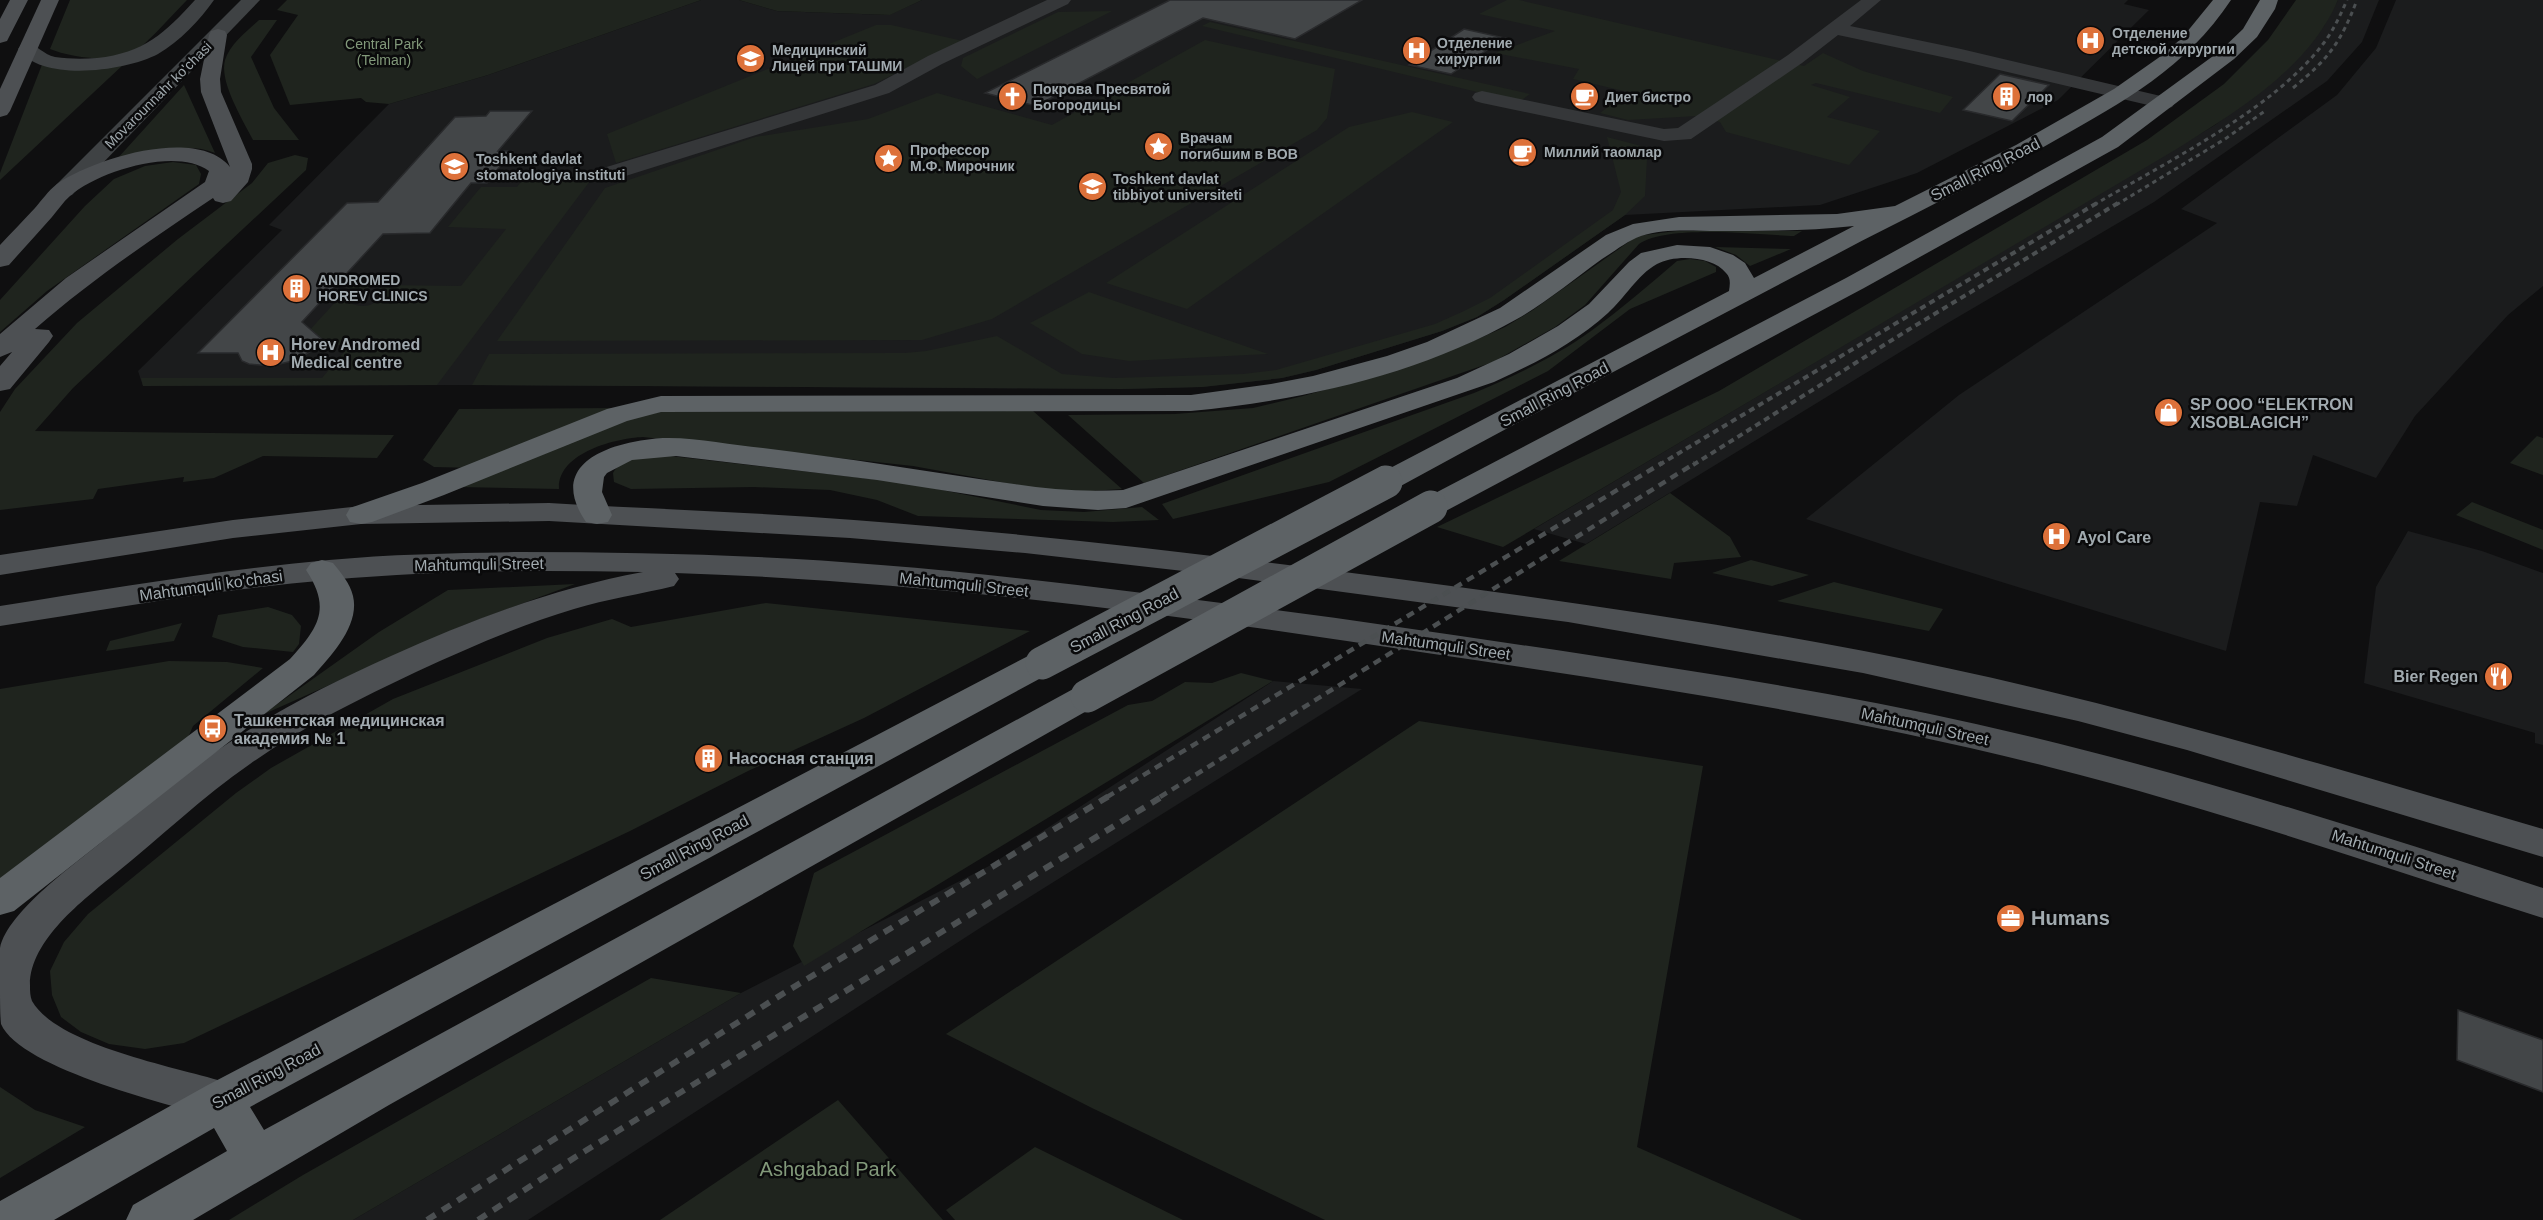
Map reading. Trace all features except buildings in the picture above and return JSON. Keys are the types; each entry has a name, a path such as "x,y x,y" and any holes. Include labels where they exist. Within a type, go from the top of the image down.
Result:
{"highway":[{"name":"Small Ring Road","path":"10,1220 222,1100 1042,663 1742,294 2011,157 2141,82 2188,40 2222,0"},
{"name":"Small Ring Road","path":"150,1220 255,1158 788,860 1431,507 1855,283 2110,142 2208,70 2250,33 2266,9 2269,0"},
{"path":"361,515 433,489 617,415 661,404 1191,403 1264,394 1395,361 1477,330 1524,303 1618,238 1636,230 1677,225 1844,222 1901,212"},
{"path":"597,515 587,490 592,473 604,462 622,453 656,447 676,447 872,470 1049,499 1096,501 1141,496 1467,384 1523,359 1577,325 1614,295 1662,245 1683,240 1774,242 1830,249"},
{"path":"1646,260 1671,252 1691,251 1713,255 1730,263 1739,272 1744,285 1742,294"},
{"path":"0,900 302,667 326,639 337,613 336,589 322,570"},
{"path":"222,1100 255,1158"}],"main road":[{"path":"1,35 20,0"},
{"path":"0,111 50,0"},
{"path":"0,383 39,337 74,304 216,201 238,180 242,173 240,157 211,92 210,80 218,35"},
{"path":"0,260 64,190 105,169 157,156 200,157 210,160 220,169 218,181 213,187 62,291 0,349"},
{"path":"0,565 233,529 361,515 549,512 850,530 1025,544 1370,585 1664,627 1874,664 2078,709 2306,771 2543,843"},
{"path":"0,552 81,553"},
{"name":"Mahtumquli Street","path":"322,570 440,563 561,562 767,567 1116,600 1297,623 1664,678 1876,715 2078,761 2331,834 2543,903"},
{"path":"222,1100 102,1065 60,1047 33,1030 10,1004 4,982 5,963 22,933 64,893 236,755 274,730 354,687 472,634 579,596 648,581 767,567"},
{"name":"Mahtumquli ko'chasi","path":"0,616 322,570"}],"street":[{"path":"28,49 45,61 84,63 132,58 159,45 205,0"},
{"name":"Movarounnahr ko'chasi","path":"64,190 251,0"},
{"path":"608,174 882,89 935,60 1062,0"},
{"path":"1482,97 1664,135 1683,134 1836,29 1872,0"},
{"path":"1836,29 2165,103"}],"shaded area":[{"name":"Toshkent davlat tibbiyot universiteti","path":"701,0 739,0 777,11 889,15 922,0 2128,0 2124,4 2149,10 2058,100 1917,173 1820,205 1625,215 1477,317 1442,331 1316,370 1282,378 1202,387 1122,389 452,385 143,386 138,371 282,230 269,225 389,104 488,75"},
{"path":"2338,0 2379,0 2362,42 2327,81 2154,202 1946,324 1586,544 1534,529 2215,125 2285,71 2304,52 2324,26"},
{"path":"2396,0 2543,0 2543,286 2508,315 2415,416 2376,478 2313,455 2297,506 2260,502 2226,651 1914,555 1806,519 1959,395 2217,223 2181,209 2337,95 2376,48"},
{"path":"2408,531 2482,551 2543,573 2543,745 2535,743 2535,733 2364,683 2376,587"},
{"path":"1273,681 1362,689 980,928 528,1220 353,1220 741,993 989,866"}],"green space":[{"path":"70,0 187,0 139,49 125,56 104,59 68,55 50,49"},
{"name":"Central Park (Telman)","path":"287,0 701,0 488,75 389,104 366,102 361,98 290,105 270,55 298,15 277,10"},
{"path":"739,0 922,0 890,15 777,11"},
{"path":"1507,0 1519,0 1804,66 1823,53 1863,71 1953,97 1940,113 1816,83 1811,85 1850,97 1827,117 1880,131 1849,165 1726,132 1720,122 1697,116 1628,120 1600,113 1628,92 1573,79 1579,69 1495,53 1555,31 1479,14"},
{"path":"2296,0 2338,0 2325,25 2290,68 2245,104 2175,150 1503,547 1437,527 1719,391 2147,140 2224,84 2268,40"},
{"path":"1112,11 977,79 961,66 963,58 1058,12"},
{"path":"259,20 277,20 251,57 274,108 299,140 253,140 238,112 225,79 227,54 239,38"},
{"path":"1210,22 1530,94 1519,102 1202,26"},
{"path":"876,25 891,25 963,41 874,84 616,163 607,134"},
{"path":"1205,40 1335,69 1327,118 1317,130 992,319 922,340 497,341 605,188 755,137 868,119 937,93 1052,125"},
{"path":"43,62 124,64 0,180 0,173"},
{"path":"184,85 215,153 179,148 117,159"},
{"path":"1412,112 1453,122 1187,309 1106,283 1349,127"},
{"path":"1607,137 1653,149 1647,159 1645,196 1625,215 1477,317 1442,331 1316,370 1282,378 1202,387 1122,389 472,385 489,354 905,353 926,351 997,336 1062,374 1114,378 1243,374 1276,370 1435,324 1490,298 1613,210 1621,192"},
{"path":"295,155 308,158 306,170 73,388 35,431 394,435 377,458 263,456 214,478 183,482 184,477 98,489 93,499 0,510 0,412 15,389 77,323 178,239 252,183 268,163"},
{"path":"173,162 196,165 201,174 199,184 47,291 0,332 0,300 85,206 114,179 145,166"},
{"path":"590,181 437,385 143,386 141,378 322,378 350,345 318,345 306,334 352,284 372,284 350,303 358,306 371,305 382,297 377,292 382,285 461,286 506,229 448,227 481,187 517,187 521,182"},
{"path":"1676,231 1802,231 1794,236 1692,232 1653,238 1639,244 1585,305 1555,327 1493,362 1144,483 1068,415 1175,414 1253,408 1377,375 1462,346 1505,327 1533,310 1637,236"},
{"path":"1715,247 1791,249 1750,266 1736,255"},
{"path":"1690,259 1705,261 1716,267 1716,272 1630,309 1548,371 1329,482 1173,519 1162,504 1474,393 1504,380 1549,358 1591,331 1677,261"},
{"path":"1089,292 1268,354 1129,361 1082,354 1030,323"},
{"path":"617,408 476,468 434,467 423,460 459,409"},
{"path":"1033,411 1122,489 1060,493 913,466 643,437 604,444 578,457 567,466 561,476 559,489 458,487 628,419 659,412"},
{"path":"2537,436 2543,438 2543,475 2510,463"},
{"path":"653,454 907,483 1041,510 1084,512 1142,507 1159,520 1113,522 918,516 877,500 830,490 754,487 631,489 614,482 613,473 616,468 630,459"},
{"path":"1670,493 1730,537 1741,557 1674,563 1671,579 1559,561"},
{"path":"2472,502 2543,530 2543,550 2456,515"},
{"path":"1751,560 1809,575 1772,586 1712,573"},
{"path":"1834,582 1943,609 1929,631 1777,601"},
{"path":"575,584 464,625 262,715 379,632 448,590"},
{"path":"766,603 1030,631 864,718 748,771 630,831 184,1043 145,1049 109,1044 81,1032 61,1017 52,995 50,971 64,942 88,914 236,793 271,768 393,699 547,638 612,619 631,627"},
{"path":"268,607 292,615 301,626 299,644 293,652 243,647 212,637 218,615"},
{"path":"182,623 174,641 106,651 110,641"},
{"path":"169,661 227,662 263,668 193,726 187,740 0,879 0,689"},
{"path":"1241,673 1273,681 804,966 793,946 814,873 1128,705 1152,701 1185,682 1212,683"},
{"path":"1419,721 1703,766 1637,1147 1802,1220 1325,1220 1092,1108 946,1034"},
{"path":"651,978 741,993 353,1220 229,1220 303,1175"},
{"path":"0,1087 35,1110 85,1127 0,1178"},
{"name":"Ashgabad Park","path":"838,1100 943,1220 660,1220"},
{"path":"1035,1147 1183,1220 955,1220 946,1210"}],"railway":[{"path":"2094,205 2217,133 2276,91 2302,68 2323,44 2347,0"},
{"path":"2293,88 2325,59 2345,28 2357,0"},
{"path":"2116,205 2225,139 2265,111"},
{"path":"1659,465 2097,203"},
{"path":"1693,465 1908,330 2118,203"},
{"path":"1107,797 1662,463"},
{"path":"1160,797 1695,463"},
{"path":"427,1220 784,993 1109,796"},
{"path":"478,1220 577,1156 1163,796"}],"place":[{"name":"Отделение детской хирургии","path":"2091,41"},
{"name":"Отделение хирургии","path":"1416,51"},
{"name":"Медицинский Лицей при ТАШМИ","path":"751,58"},
{"name":"Покрова Пресвятой Богородицы","path":"1012,97"},
{"name":"Диет бистро","path":"1584,97"},
{"name":"лор","path":"2006,97"},
{"name":"Врачам погибшим в ВОВ","path":"1159,146"},
{"name":"Миллий таомлар","path":"1523,152"},
{"name":"Профессор М.Ф. Мирочник","path":"889,158"},
{"name":"Toshkent davlat stomatologiya instituti","path":"455,167"},
{"name":"Toshkent davlat tibbiyot universiteti","path":"1092,187"},
{"name":"ANDROMED HOREV CLINICS","path":"297,288"},
{"name":"Horev Andromed Medical centre","path":"270,353"},
{"name":"SP OOO “ELEKTRON XISOBLAGICH”","path":"2169,413"},
{"name":"Ayol Care","path":"2056,537"},
{"name":"Bier Regen","path":"2499,676"},
{"name":"Ташкентская медицинская академия № 1","path":"213,729"},
{"name":"Насосная станция","path":"708,758"},
{"name":"Humans","path":"2010,918"}]}
